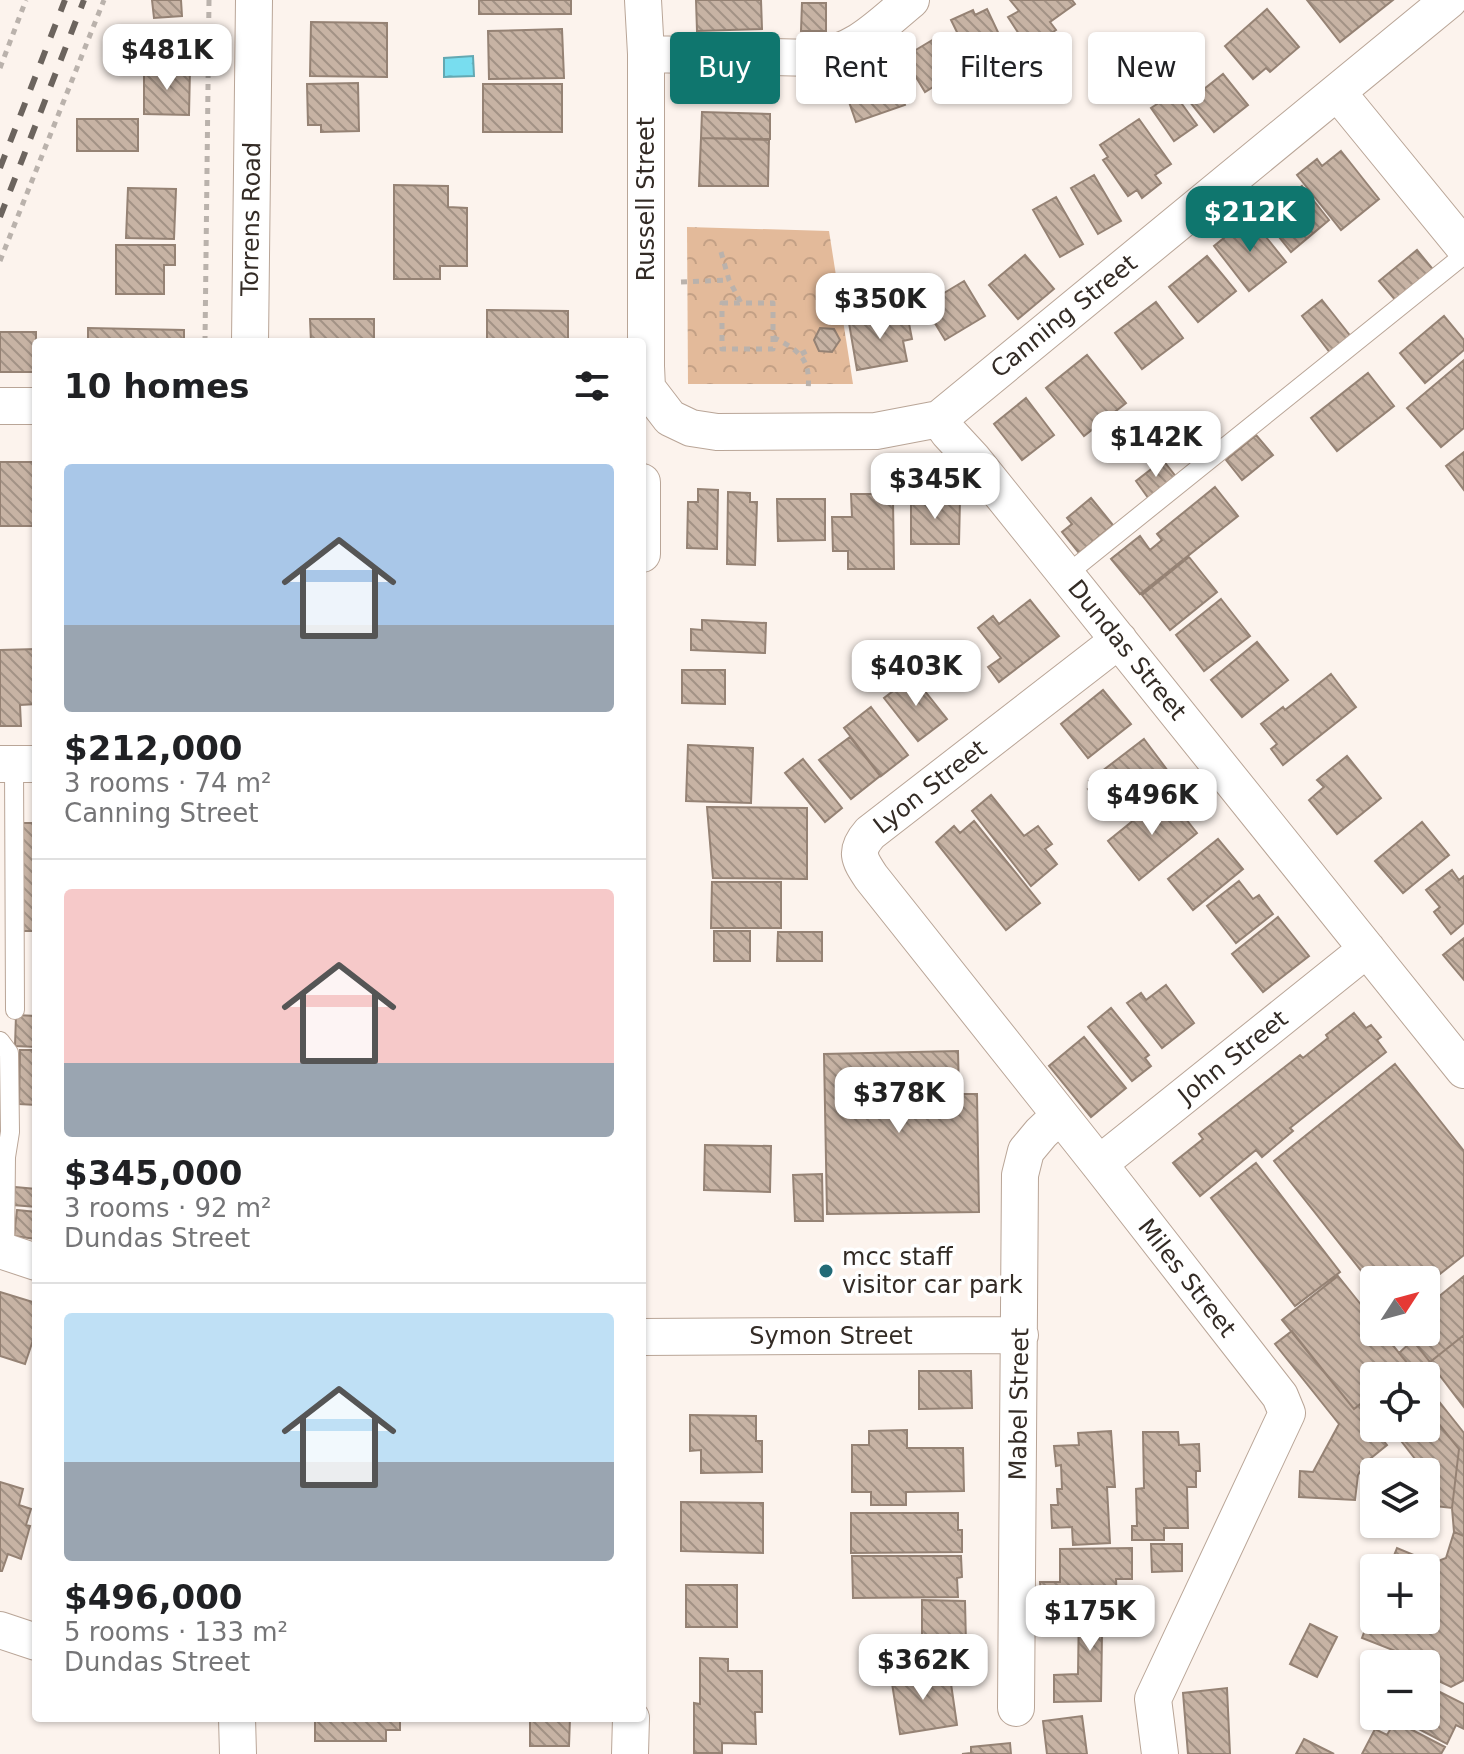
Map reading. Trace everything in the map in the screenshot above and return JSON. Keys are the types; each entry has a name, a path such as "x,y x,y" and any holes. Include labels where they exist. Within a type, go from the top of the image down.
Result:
{"street":[{"name":"Torrens Road","path":"250,338 254,0"},
{"name":"Russell Street","path":"643,0 646,54 646,366 647,388 653,397 670,418 691,428 717,432 876,431 939,419"},
{"path":"646,54 814,58 834,55 857,44 911,0"},
{"name":"Canning Street","path":"939,419 1449,0"},
{"path":"1338,93 1464,247"},
{"path":"0,406 32,406"},
{"name":"Dundas Street","path":"939,419 1464,1070"},
{"name":"Lyon Street","path":"860,851 870,833 1119,640"},
{"name":"Miles Street","path":"860,851 861,863 871,877 1280,1396 1287,1413 1153,1699 1160,1754"},
{"name":"John Street","path":"1099,1164 1367,949"},
{"name":"Mabel Street","path":"1016,1708 1020,1175 1026,1151 1060,1115"},
{"name":"Symon Street","path":"646,1337 1020,1335"},
{"path":"0,1630 32,1641"},
{"path":"237,1722 238,1754"},
{"path":"630,1754 631,1722"}],"lane":[{"path":"1066,575 1464,255"},
{"path":"15,1010 17,764"},
{"path":"0,1041 9,1053 10,1132 6,1157 14,1254"}],"path":[{"path":"0,68 26,0"},
{"path":"0,261 104,0"},
{"path":"205,338 209,0"},
{"path":"721,252 729,280 741,303"},
{"path":"681,282 729,280"},
{"path":"722,303 741,303 773,303 773,349 722,349 722,303"},
{"path":"773,337 801,354 808,369 808,391"},
{"path":"801,354 811,349"}],"green space":[{"path":"687,227 829,231 853,384 688,384"}],"water":[{"path":"473,56 474,76 444,77 444,58"}],"building":[{"path":"152,0 181,0 182,16 154,18"},
{"path":"479,0 571,0 571,14 479,14"},
{"path":"696,0 761,0 762,29 697,31"},
{"path":"1010,0 1072,0 1075,4 1050,22 1056,30 1053,32 1018,32 1008,17 1019,11"},
{"path":"1307,0 1393,0 1340,42"},
{"path":"802,3 826,3 826,31 801,31"},
{"path":"987,9 998,32 957,32 951,20 973,10 975,15"},
{"path":"1267,9 1299,47 1270,72 1266,68 1253,79 1225,46"},
{"path":"311,22 387,23 387,77 310,76"},
{"path":"562,29 564,78 489,79 488,31"},
{"path":"932,40 932,88 925,92 916,77 916,50"},
{"path":"144,69 190,69 189,115 144,114"},
{"path":"1223,74 1248,105 1214,132 1191,104 1205,104 1205,88"},
{"path":"358,83 359,131 321,132 321,125 308,125 307,84"},
{"path":"483,84 562,84 562,132 483,132"},
{"path":"850,104 905,104 905,105 856,122"},
{"path":"1157,104 1182,104 1197,125 1174,141 1151,108"},
{"path":"702,112 770,114 770,139 701,138"},
{"path":"77,119 138,119 138,151 77,151"},
{"path":"1139,119 1171,164 1155,175 1161,183 1142,198 1137,190 1128,196 1103,160 1108,157 1100,145"},
{"path":"701,138 769,140 768,186 699,186"},
{"path":"1341,151 1379,199 1341,230 1297,175 1317,159 1322,166"},
{"path":"1094,175 1121,221 1098,234 1071,188"},
{"path":"394,185 448,186 448,207 467,208 467,266 440,266 440,279 394,279"},
{"path":"1302,186 1329,220 1291,252 1263,217"},
{"path":"128,188 176,189 174,239 126,238"},
{"path":"1056,197 1083,244 1060,257 1033,210"},
{"path":"1250,217 1286,262 1249,291 1214,246"},
{"path":"116,245 175,245 175,265 164,265 164,294 116,294"},
{"path":"1417,250 1436,273 1398,303 1379,281"},
{"path":"1025,255 1054,289 1018,319 989,285"},
{"path":"1207,256 1236,291 1198,322 1169,287"},
{"path":"964,281 985,316 945,340 924,305"},
{"path":"1322,300 1352,338 1331,354 1302,316"},
{"path":"1156,302 1183,338 1142,369 1115,333"},
{"path":"487,310 568,311 568,338 487,338"},
{"path":"907,313 912,339 903,341 907,361 857,370 849,323"},
{"path":"1444,316 1464,340 1464,350 1425,383 1400,353"},
{"path":"310,319 374,319 374,338 311,338"},
{"path":"88,328 184,330 184,338 88,338"},
{"path":"820,328 834,329 840,340 832,352 819,351 814,340"},
{"path":"0,332 36,332 36,338 32,338 32,372 0,372"},
{"path":"1087,355 1126,403 1084,436 1046,388"},
{"path":"1464,360 1464,428 1441,447 1407,408"},
{"path":"1368,373 1394,406 1337,451 1311,418"},
{"path":"1026,398 1054,435 1022,460 994,424"},
{"path":"1256,435 1273,455 1242,480 1226,460"},
{"path":"1464,452 1464,490 1446,466"},
{"path":"1163,460 1177,478 1149,499 1136,481"},
{"path":"0,462 32,462 32,526 0,526"},
{"path":"1215,487 1238,516 1140,594 1111,559 1140,536 1150,550 1162,540 1157,534"},
{"path":"698,489 718,490 717,549 687,548 688,502 698,502"},
{"path":"728,492 750,493 750,502 757,502 755,565 727,564"},
{"path":"851,494 880,494 881,501 893,501 894,569 848,569 848,551 833,551 832,517 852,517"},
{"path":"911,498 960,499 959,544 911,544"},
{"path":"1091,498 1113,525 1079,553 1062,532 1072,524 1067,518"},
{"path":"777,499 825,499 825,540 778,541"},
{"path":"1189,557 1217,592 1170,630 1142,595"},
{"path":"1221,599 1250,636 1204,671 1176,635"},
{"path":"1030,600 1059,636 999,682 988,667 1001,658 978,628 993,616 999,624"},
{"path":"702,620 766,623 765,653 691,650 691,629 702,630"},
{"path":"1257,642 1288,680 1242,717 1211,680"},
{"path":"32,649 32,704 20,705 21,726 0,726 0,650"},
{"path":"682,670 725,670 725,704 682,703"},
{"path":"1331,674 1356,707 1283,765 1271,749 1277,744 1261,724 1283,707 1285,710"},
{"path":"913,676 947,719 918,741 884,698"},
{"path":"1103,690 1131,724 1088,758 1061,724"},
{"path":"871,707 908,755 881,776 844,728"},
{"path":"850,737 880,776 851,799 819,760"},
{"path":"1144,739 1168,771 1122,805 1118,800 1104,811 1088,789 1093,786 1089,781"},
{"path":"688,745 753,748 751,803 686,801"},
{"path":"1347,756 1381,798 1337,834 1309,800 1324,787 1317,780"},
{"path":"803,759 842,808 825,822 785,773"},
{"path":"1166,794 1197,833 1139,880 1108,841"},
{"path":"991,795 1024,836 1038,826 1052,844 1045,849 1057,864 1031,886 972,811"},
{"path":"707,807 807,808 807,879 713,878"},
{"path":"974,821 1040,903 1006,930 936,842 954,826 960,833"},
{"path":"1422,822 1449,855 1403,893 1375,861"},
{"path":"16,823 32,823 32,931 16,931"},
{"path":"1218,839 1243,869 1193,910 1168,879"},
{"path":"1452,870 1459,880 1464,876 1464,923 1451,934 1434,912 1440,907 1426,890"},
{"path":"1239,881 1253,899 1259,895 1273,914 1236,943 1207,906"},
{"path":"712,882 781,882 781,928 711,928"},
{"path":"1278,917 1309,956 1263,992 1232,954"},
{"path":"714,931 750,931 750,961 714,961"},
{"path":"778,932 822,932 822,961 777,961"},
{"path":"1464,938 1464,980 1443,955"},
{"path":"1166,985 1194,1023 1162,1048 1127,1003 1141,993 1146,1000"},
{"path":"1111,1008 1149,1055 1145,1058 1151,1066 1132,1081 1088,1027"},
{"path":"1354,1013 1366,1028 1371,1025 1381,1037 1377,1040 1386,1052 1290,1128 1293,1131 1262,1157 1256,1150 1200,1196 1173,1163 1203,1139 1199,1134 1300,1055 1303,1058"},
{"path":"16,1015 32,1016 32,1047 15,1046"},
{"path":"1084,1037 1126,1088 1091,1117 1049,1066"},
{"path":"20,1050 32,1050 32,1105 19,1104"},
{"path":"958,1051 959,1094 977,1094 979,1212 827,1214 824,1054"},
{"path":"1395,1064 1464,1151 1464,1255 1440,1274 1440,1266 1360,1266 1360,1269 1274,1161"},
{"path":"705,1145 771,1146 770,1192 704,1190"},
{"path":"1256,1163 1340,1272 1295,1306 1211,1198"},
{"path":"822,1174 823,1221 795,1221 793,1175"},
{"path":"15,1187 32,1189 32,1207 13,1205"},
{"path":"17,1210 32,1212 32,1238 14,1236"},
{"path":"1338,1276 1360,1304 1360,1346 1393,1346 1407,1362 1360,1362 1360,1404 1354,1409 1282,1320"},
{"path":"1464,1276 1464,1335 1430,1362 1417,1346 1440,1346 1440,1296"},
{"path":"0,1292 32,1302 32,1343 25,1364 0,1356"},
{"path":"1292,1331 1354,1409 1360,1404 1360,1442 1385,1442 1387,1445 1371,1458 1360,1458 1355,1500 1299,1497 1300,1471 1313,1472 1339,1424 1275,1344"},
{"path":"1464,1335 1464,1407 1440,1376 1440,1362 1430,1362"},
{"path":"1407,1346 1418,1346 1430,1362 1406,1362 1399,1353"},
{"path":"919,1371 971,1371 972,1408 919,1409"},
{"path":"1440,1403 1464,1433 1464,1536 1454,1532 1452,1508 1459,1449 1440,1425"},
{"path":"690,1415 756,1416 756,1441 762,1441 762,1472 701,1473 701,1450 690,1451"},
{"path":"1440,1425 1459,1449 1452,1508 1440,1507 1440,1458 1414,1458 1402,1442 1440,1442"},
{"path":"907,1430 907,1448 963,1448 964,1491 906,1492 906,1505 871,1505 871,1492 852,1492 852,1445 869,1445 869,1431"},
{"path":"1111,1431 1115,1487 1107,1487 1110,1543 1073,1545 1072,1527 1052,1528 1051,1505 1058,1505 1057,1489 1062,1489 1061,1465 1056,1466 1054,1446 1079,1445 1078,1433"},
{"path":"1143,1432 1178,1432 1179,1445 1199,1444 1200,1471 1196,1471 1196,1487 1187,1487 1188,1528 1164,1528 1164,1540 1132,1540 1132,1526 1137,1526 1136,1489 1144,1488"},
{"path":"0,1482 23,1489 19,1505 31,1509 21,1559 8,1554 2,1571 0,1571"},
{"path":"681,1502 763,1503 763,1553 681,1551"},
{"path":"851,1513 958,1513 962,1552 851,1553"},
{"path":"1454,1532 1464,1536 1464,1680 1451,1687 1440,1682 1440,1650 1393,1650 1362,1638 1364,1634 1440,1634 1440,1560 1446,1558"},
{"path":"1151,1544 1182,1544 1182,1571 1152,1572"},
{"path":"1132,1548 1132,1579 1116,1579 1117,1599 1041,1600 1040,1582 1060,1582 1060,1549"},
{"path":"1397,1548 1411,1554 1395,1554"},
{"path":"852,1556 961,1556 962,1577 957,1578 958,1597 853,1598"},
{"path":"686,1585 737,1585 737,1627 686,1627"},
{"path":"922,1600 965,1601 966,1644 922,1644"},
{"path":"1079,1606 1127,1606 1128,1632 1102,1634 1101,1701 1054,1702 1054,1675 1078,1674"},
{"path":"1310,1624 1337,1637 1317,1677 1290,1664"},
{"path":"700,1658 728,1659 728,1671 762,1671 762,1712 755,1712 756,1744 722,1743 722,1753 694,1753 694,1703 700,1704"},
{"path":"929,1671 930,1680 950,1677 957,1725 900,1734 891,1677"},
{"path":"1227,1688 1230,1754 1188,1754 1183,1693"},
{"path":"1440,1692 1464,1704 1464,1729 1456,1725 1447,1744 1421,1730 1440,1730"},
{"path":"1082,1716 1087,1754 1047,1754 1043,1721"},
{"path":"315,1722 400,1722 400,1730 386,1730 386,1741 315,1741"},
{"path":"530,1722 570,1722 569,1746 530,1746"},
{"path":"1374,1730 1387,1735 1390,1730 1412,1730 1445,1747 1441,1754 1362,1754"},
{"path":"1304,1739 1334,1754 1296,1754"},
{"path":"1010,1743 1011,1754 962,1754 971,1753 971,1747"}],"railway":[{"path":"0,168 65,0"},
{"path":"0,217 84,0"}],"place":[{"name":"mcc staff visitor car park","path":"826,1271"}]}
